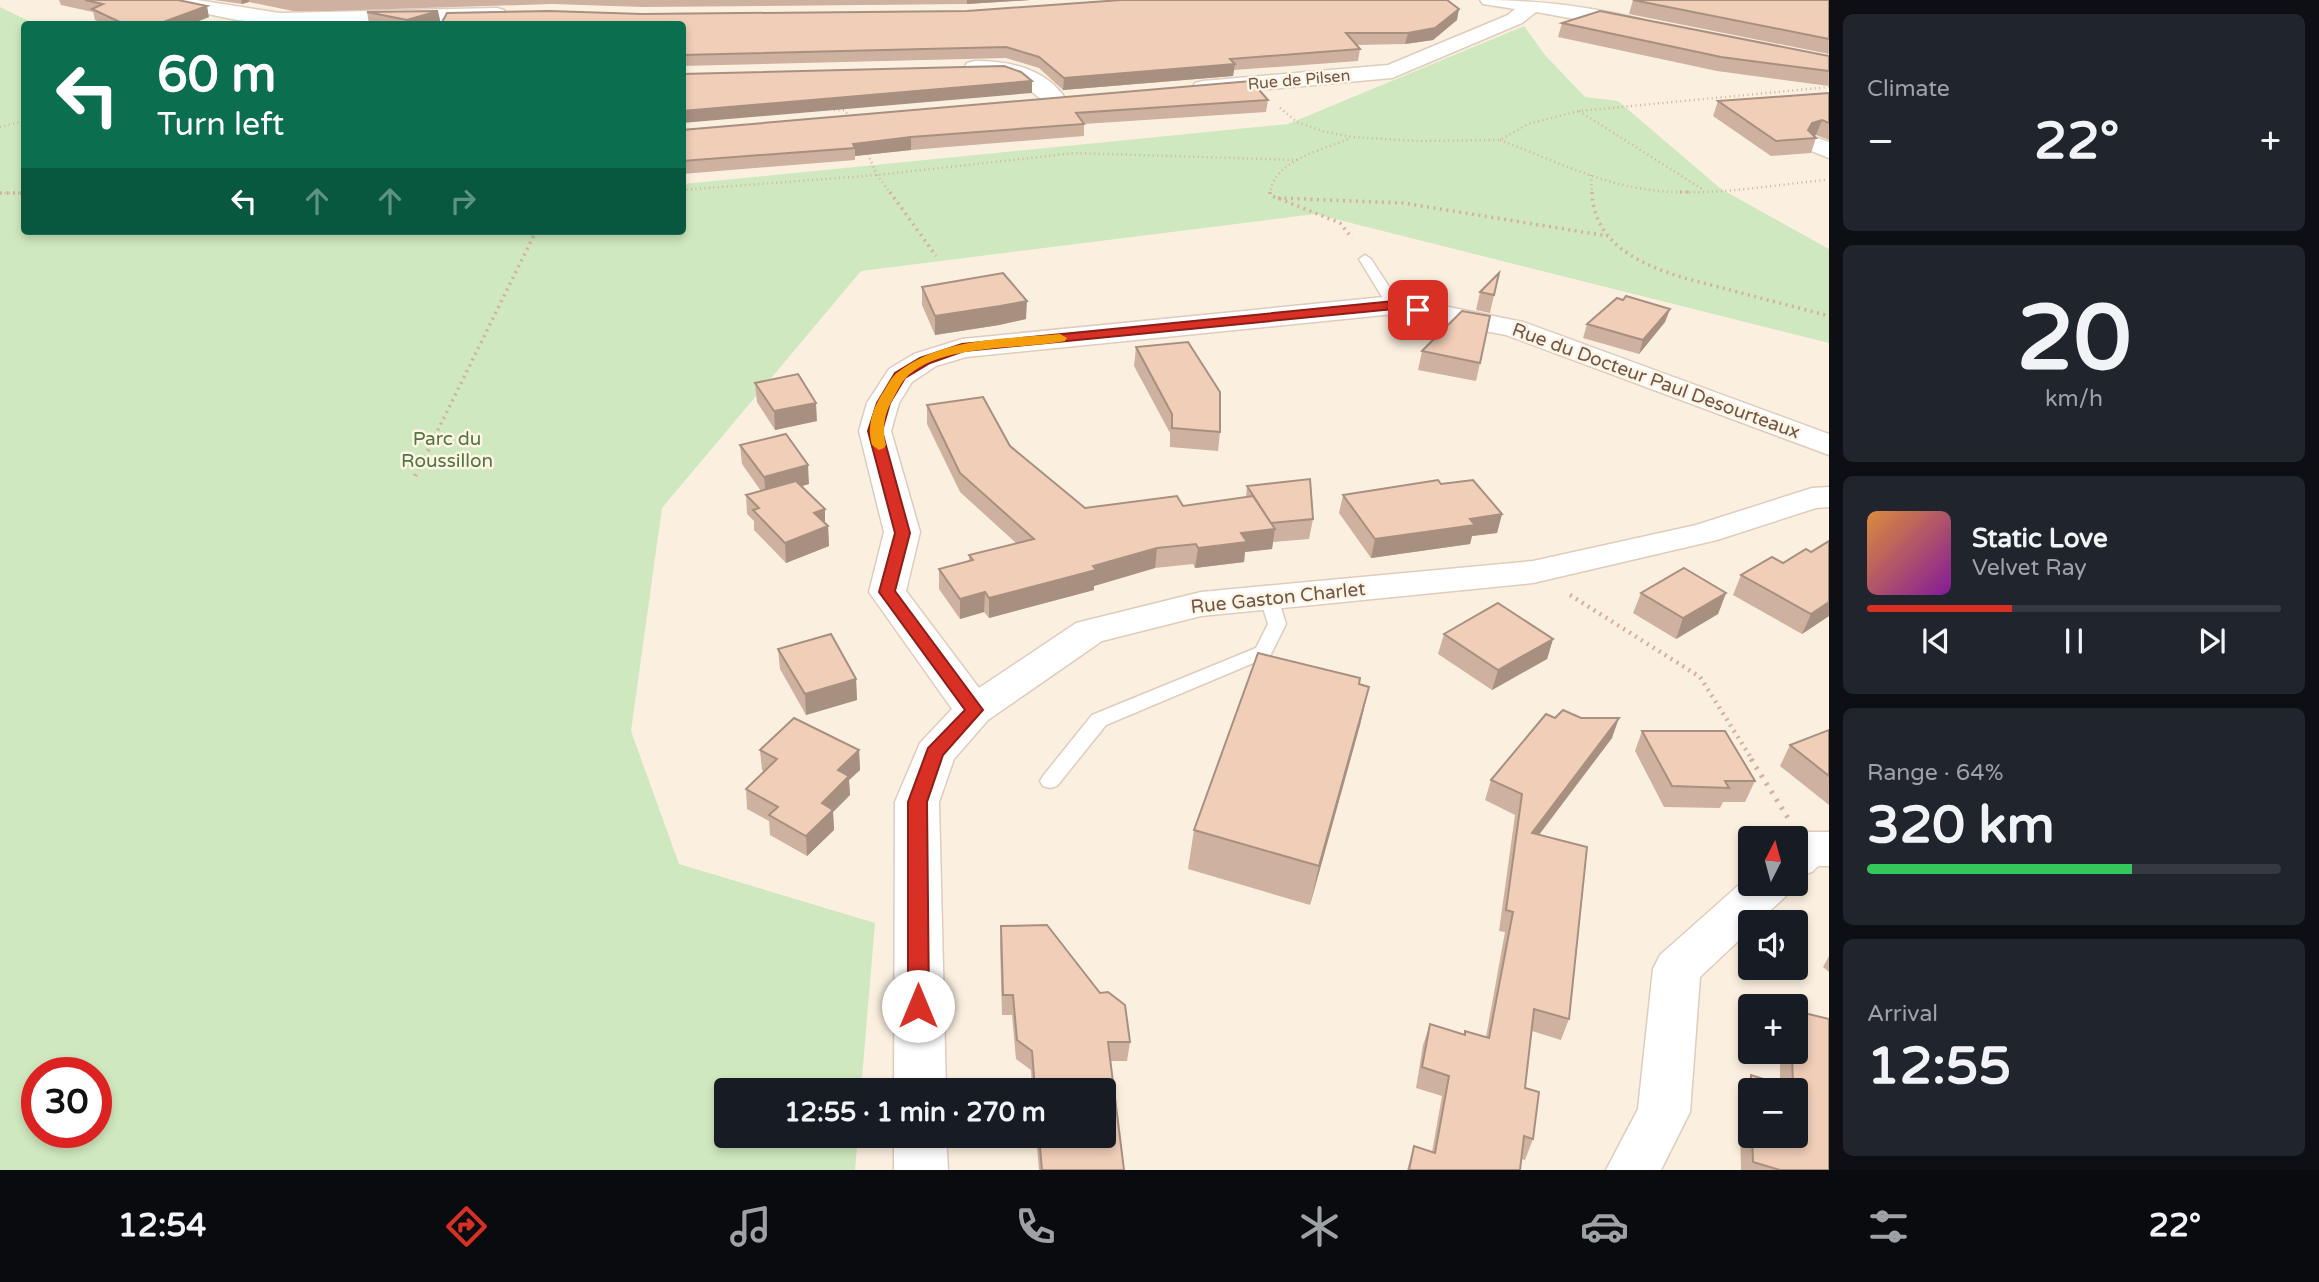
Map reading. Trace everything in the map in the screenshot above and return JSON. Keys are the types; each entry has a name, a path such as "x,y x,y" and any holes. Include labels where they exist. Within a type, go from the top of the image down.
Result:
{"street":[{"path":"168,0 280,19 360,21 397,17 513,14"},
{"path":"397,17 430,0"},
{"path":"1489,0 1532,5 1659,29"},
{"name":"Rue de Pilsen","path":"1178,90 1392,71 1515,19 1532,5"},
{"path":"237,21 250,16"},
{"path":"958,69 1006,68 1030,76 1062,99 1028,101"},
{"name":"Rue du Docteur Paul Desourteaux","path":"974,710 887,592 902,533 875,431 883,403 900,376 925,360 962,348 1394,305 1513,328 1829,445"},
{"name":"Rue Gaston Charlet","path":"920,1078 918,802 935,753 974,710 1089,632 1201,604 1533,572 1705,533 1812,498 1829,497"},
{"path":"1633,1170 1664,1112 1677,969 1757,896"},
{"path":"920,1148 921,1170"}],"lane":[{"path":"1365,259 1394,305"},
{"path":"1050,781 1099,720 1263,652 1277,624 1269,598"}],"path":[{"path":"1260,83 1287,117 1349,139 1500,140 1591,175 1637,188 1668,192 1704,191 1829,179"},
{"path":"1500,140 1517,128 1542,118 1579,111 1829,87"},
{"path":"832,109 844,110 852,116 857,128"},
{"path":"1579,111 1704,191"},
{"path":"0,127 21,122"},
{"path":"1349,139 1298,160 1276,173 1269,186 1270,195 1340,223 1364,252 1365,259"},
{"path":"862,140 877,175 936,256"},
{"path":"686,190 877,175 1075,153 1298,160"},
{"path":"1591,175 1592,205 1599,225 1616,245 1657,271 1829,317"},
{"path":"0,192 21,193"},
{"path":"1278,198 1335,196 1448,207 1608,236"},
{"path":"415,476 534,235"},
{"path":"1533,572 1700,677 1811,853"}],"green space":[{"name":"Parc du Roussillon","path":"0,7 29,21 21,21 21,235 686,235 686,184 1288,124 1524,26 1545,55 1585,97 1618,101 1721,189 1829,249 1829,343 1315,214 861,271 662,508 631,731 679,864 875,923 862,1078 714,1078 714,1148 857,1148 855,1170 0,1170"}],"building":[{"path":"85,0 178,0 207,6 166,21 118,21 92,9 103,4"},
{"path":"1121,0 1447,0 1459,9 1435,28 1408,33 1346,33 1360,49 1230,59 1235,64 1064,78 1039,57 1006,47 686,55 686,21 443,21 447,13 550,11 642,14 967,11"},
{"path":"1633,0 1829,0 1829,39"},
{"path":"438,11 407,20 367,12"},
{"path":"1600,11 1829,56 1829,71 1721,57 1562,23"},
{"path":"1004,66 1021,72 1032,81 686,111 686,74"},
{"path":"1251,81 1268,100 1076,113 1084,124 911,137 853,144 855,148 686,161 686,130"},
{"path":"1829,93 1829,123 1822,120 1812,123 1808,130 1816,138 1776,141 1718,101"},
{"path":"1003,273 1027,301 935,316 922,287"},
{"path":"1499,273 1494,295 1480,292"},
{"path":"1626,296 1670,309 1643,340 1587,324 1617,298 1623,300"},
{"path":"1462,311 1490,316 1480,363 1422,351"},
{"path":"1188,342 1220,392 1220,432 1172,428 1172,414 1136,347"},
{"path":"798,374 816,403 774,411 755,383"},
{"path":"983,397 1010,446 1085,508 1177,496 1183,506 1253,496 1275,529 1241,533 1247,542 1198,548 1196,544 1157,548 1093,566 1096,570 989,598 985,592 960,599 939,569 973,560 969,555 1034,539 960,473 927,405"},
{"path":"786,434 808,465 764,477 740,445"},
{"path":"1310,479 1313,519 1271,523 1247,486"},
{"path":"1438,480 1441,484 1473,480 1502,514 1470,519 1475,525 1375,539 1343,495"},
{"path":"796,481 825,509 814,513 828,526 785,543 753,510 759,508 746,495"},
{"path":"1829,541 1829,602 1811,614 1741,575 1772,557 1783,563 1806,549 1811,552"},
{"path":"1684,568 1726,593 1683,618 1641,593"},
{"path":"1498,603 1553,639 1498,670 1444,634"},
{"path":"831,634 856,679 805,694 778,649"},
{"path":"1258,653 1360,678 1359,684 1369,687 1319,866 1194,830"},
{"path":"1563,710 1581,718 1619,718 1532,833 1587,847 1569,1019 1534,1009 1525,1088 1539,1092 1533,1139 1524,1136 1520,1170 1409,1170 1414,1146 1435,1153 1449,1076 1422,1067 1430,1024 1465,1035 1465,1031 1489,1038 1513,912 1506,910 1522,794 1491,780 1546,714 1555,718"},
{"path":"794,718 859,750 838,770 849,776 822,803 833,810 806,836 769,815 778,807 746,789 777,759 760,750"},
{"path":"1829,730 1829,776 1790,745"},
{"path":"1642,731 1725,731 1755,781 1725,781 1729,788 1672,786"},
{"path":"1047,925 1100,993 1108,992 1125,1005 1130,1042 1108,1042 1112,1078 1034,1078 1032,1051 1017,1040 1013,995 1003,995 1001,926"},
{"path":"1808,1014 1829,1019 1829,1170 1780,1170 1753,1162 1752,1148 1808,1148 1808,1078 1793,1078 1792,1064 1808,1064"},
{"path":"1116,1106 1124,1170 1042,1170 1040,1148 1116,1148"}],"slow traffic":[{"path":"879,445 875,431 883,403 900,376 925,360 962,348 1060,338"}],"route":[{"path":"918,1006 918,802 935,753 974,710 887,592 902,533 875,431 883,403 900,376 925,360 962,348 1394,305 1418,310"}]}
